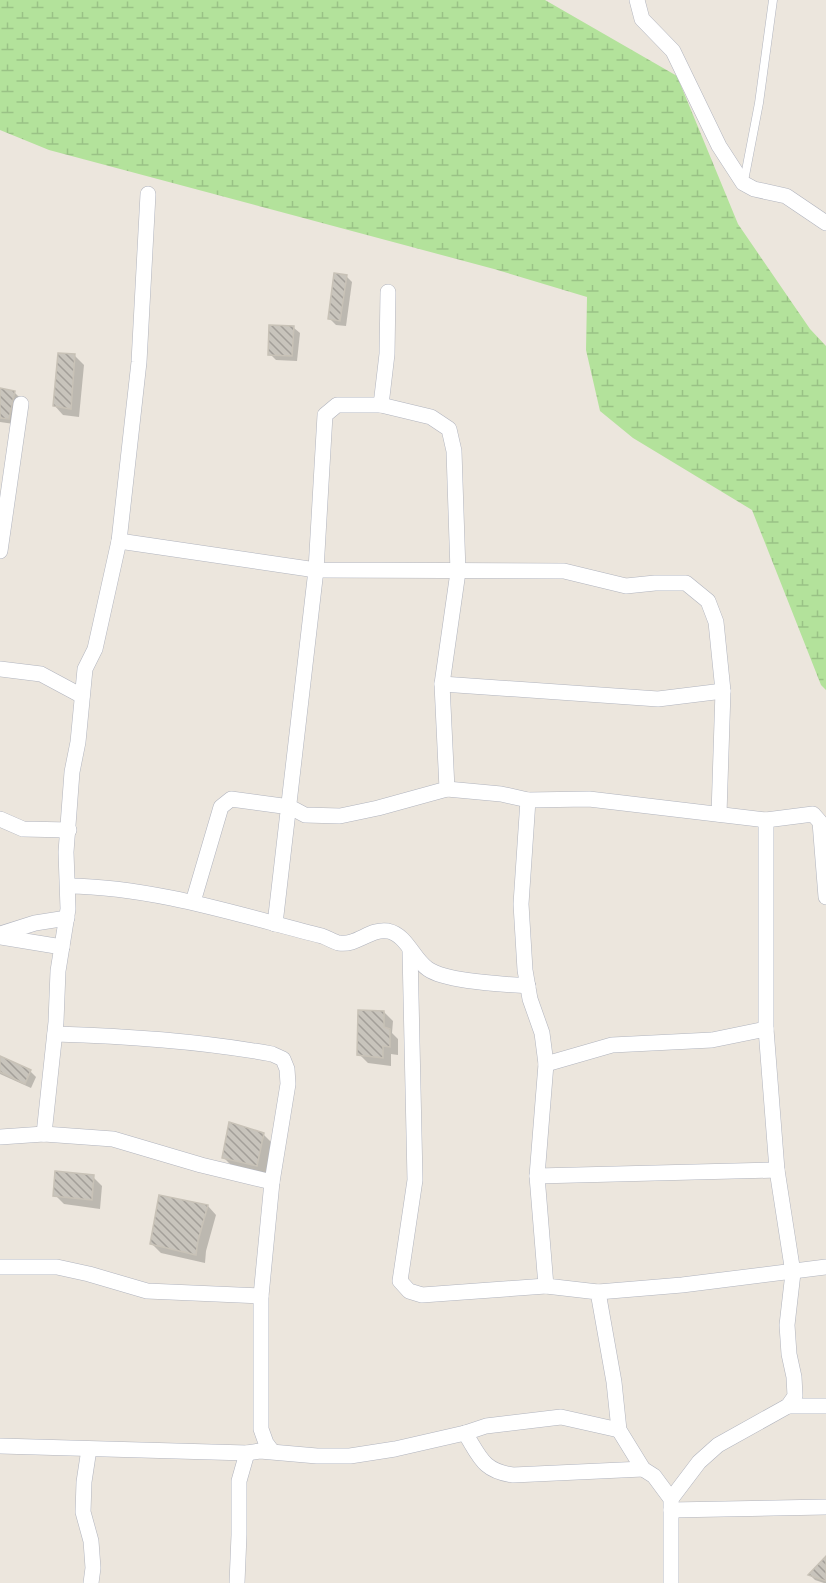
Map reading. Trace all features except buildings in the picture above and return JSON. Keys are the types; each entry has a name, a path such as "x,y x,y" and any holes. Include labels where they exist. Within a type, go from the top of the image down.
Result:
{"street":[{"path":"636,0 642,20 673,51 719,146 743,183 754,189 786,196 826,223"},
{"path":"44,1134 55,1034 58,971 67,918 66,852 72,772 78,742 85,669 95,649 119,541 139,362 148,194"},
{"path":"381,405 387,354 388,292"},
{"path":"0,551 21,404"},
{"path":"275,924 316,570 325,415 337,405 381,405 431,417 449,429 454,451 458,572 442,684 447,789"},
{"path":"119,541 316,570 564,571 626,586 686,583 708,601 716,622 723,692 719,814"},
{"path":"0,669 41,674 82,696"},
{"path":"442,684 658,699 723,692"},
{"path":"194,902 221,807 231,799 290,807 305,815 340,816 447,789 501,794 528,800 589,799 766,820 820,812 826,897"},
{"path":"528,800 521,904 530,999 542,1033 546,1064 537,1176 546,1286"},
{"path":"0,819 23,829 69,830"},
{"path":"671,1504 699,1462 718,1444 788,1406 795,1396 787,1325 793,1273 777,1170 766,1029 766,820"},
{"path":"68,886 118,889 194,902 322,936 339,943 348,943 376,931 389,931 400,936 421,964 430,971 465,980 528,986"},
{"path":"0,936 35,923 67,918"},
{"path":"0,936 62,947"},
{"path":"410,950 415,1180 400,1281 409,1292 422,1295 546,1286 598,1292 793,1273 826,1267"},
{"path":"546,1064 612,1045 712,1040 766,1029"},
{"path":"55,1034 138,1036 272,1054 283,1059 287,1069 288,1084 272,1182 261,1296 261,1429 272,1451"},
{"path":"0,1137 44,1134 113,1139 201,1165 272,1182"},
{"path":"537,1176 777,1170"},
{"path":"0,1267 57,1267 147,1291 261,1296"},
{"path":"598,1292 614,1382 619,1430 643,1468 654,1476 671,1504 671,1583"},
{"path":"788,1406 826,1406"},
{"path":"0,1446 247,1453 260,1450 317,1456 350,1456 395,1449 486,1426 561,1417 619,1430"},
{"path":"465,1433 486,1465 497,1473 513,1475 643,1468"},
{"path":"89,1449 84,1482 83,1512 91,1541 93,1568 91,1583"},
{"path":"237,1583 239,1481 247,1453"},
{"path":"671,1504 826,1507"}],"lane":[{"path":"743,183 759,103 773,0"}],"green space":[{"path":"0,0 545,0 677,76 738,224 810,329 826,346 826,690 821,685 752,510 633,438 600,411 586,350 587,297 494,269 49,150 0,130"}]}
